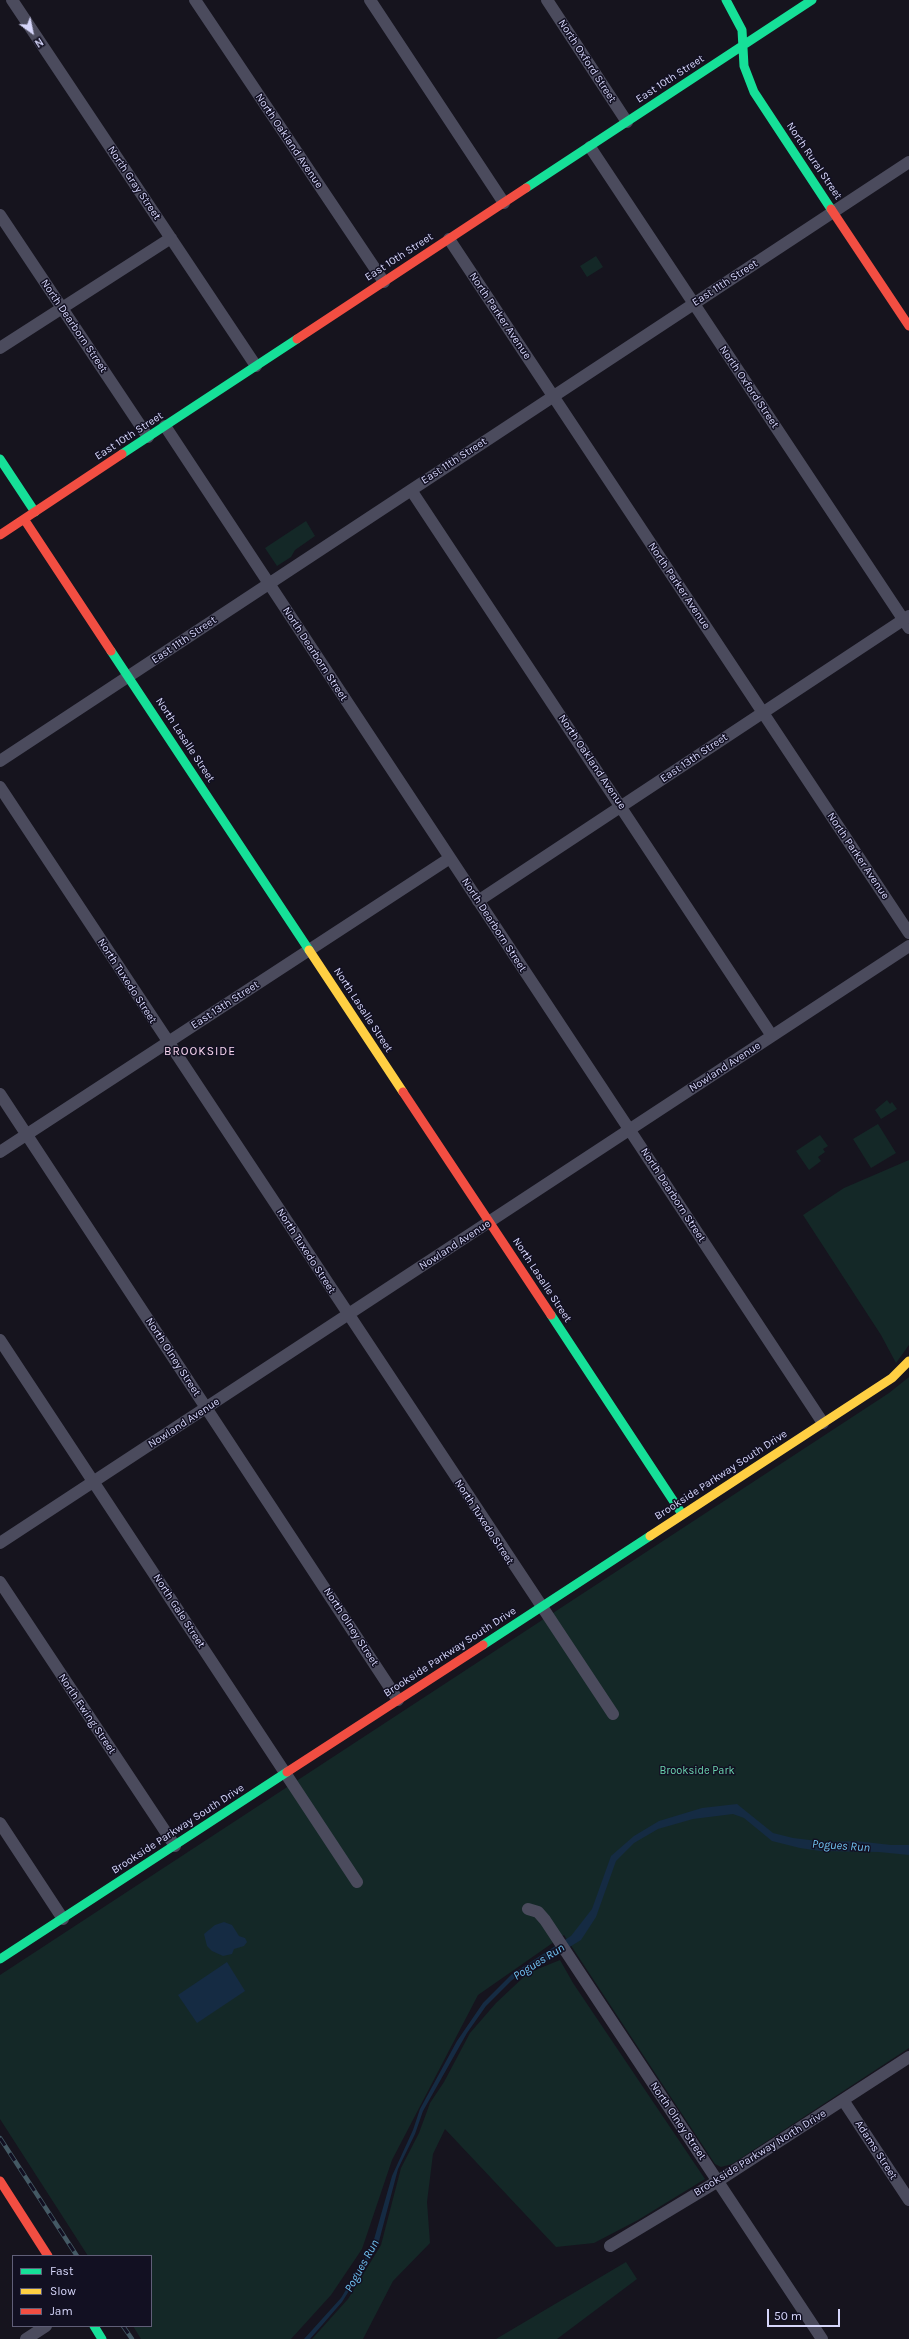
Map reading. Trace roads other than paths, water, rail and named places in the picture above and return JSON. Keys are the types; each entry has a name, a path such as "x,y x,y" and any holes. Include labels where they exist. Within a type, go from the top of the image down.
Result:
{"main road":[{"name":"North Rural Street","path":"726,0 740,26 744,66 752,88 909,326"},
{"name":"East 10th Street","path":"0,535 812,0"},
{"path":"0,459 35,512"},
{"name":"North Lasalle Street","path":"24,519 682,1514"},
{"name":"Brookside Parkway South Drive","path":"0,1959 892,1378 909,1361"},
{"path":"0,2181 47,2255"},
{"path":"95,2327 102,2339"}],"street":[{"name":"North Gray Street","path":"12,0 256,366"},
{"name":"North Oakland Avenue","path":"195,0 384,282"},
{"path":"370,0 504,203"},
{"name":"North Oxford Street","path":"547,0 627,122"},
{"name":"North Oxford Street","path":"590,147 907,621"},
{"name":"East 11th Street","path":"0,761 909,162"},
{"name":"North Dearborn Street","path":"0,215 148,438"},
{"path":"0,348 170,238"},
{"name":"North Parker Avenue","path":"449,239 909,933"},
{"name":"North Dearborn Street","path":"165,426 823,1423"},
{"name":"North Oakland Avenue","path":"411,490 772,1036"},
{"name":"East 13th Street","path":"478,901 763,712 907,621"},
{"name":"North Tuxedo Street","path":"0,787 540,1607 613,1714"},
{"name":"East 13th Street","path":"0,1152 450,858"},
{"name":"Nowland Avenue","path":"0,1543 909,946"},
{"name":"North Olney Street","path":"0,1094 398,1700"},
{"name":"North Gale Street","path":"0,1340 357,1882"},
{"name":"North Ewing Street","path":"0,1582 175,1846"},
{"path":"0,1823 63,1919"},
{"name":"North Olney Street","path":"528,1909 538,1912 545,1920 822,2339"},
{"name":"Brookside Parkway North Drive","path":"610,2246 718,2181 909,2057"},
{"name":"Adams Street","path":"843,2100 909,2200"},
{"path":"26,2339 44,2327"}],"water":[{"name":"Pogues Run","path":"737,1804 773,1833 793,1838 826,1842 856,1841 891,1845 909,1845 909,1855 879,1852 820,1851 800,1848 772,1841 744,1818 733,1814 693,1819 658,1829 634,1843 616,1861 596,1917 581,1940 550,1959 525,1970 511,1981 486,2006 467,2033 423,2111 415,2134 398,2169 378,2245 342,2302 310,2339 304,2339 341,2298 367,2255 373,2243 392,2176 413,2130 420,2109 457,2041 483,2003 512,1974 571,1936 592,1909 611,1856 634,1836 659,1821 702,1808"},
{"path":"224,1922 232,1925 239,1936 245,1938 247,1942 244,1946 234,1949 232,1954 223,1956 212,1951 207,1946 204,1934 215,1925"},
{"path":"227,1962 245,1991 197,2023 178,1995"}],"railway":[{"path":"0,2138 76,2255"},
{"path":"124,2327 132,2339"}],"district":[{"name":"BROOKSIDE","path":"200,1052"}],"park label":[{"name":"Brookside Park","path":"697,1771"}]}
